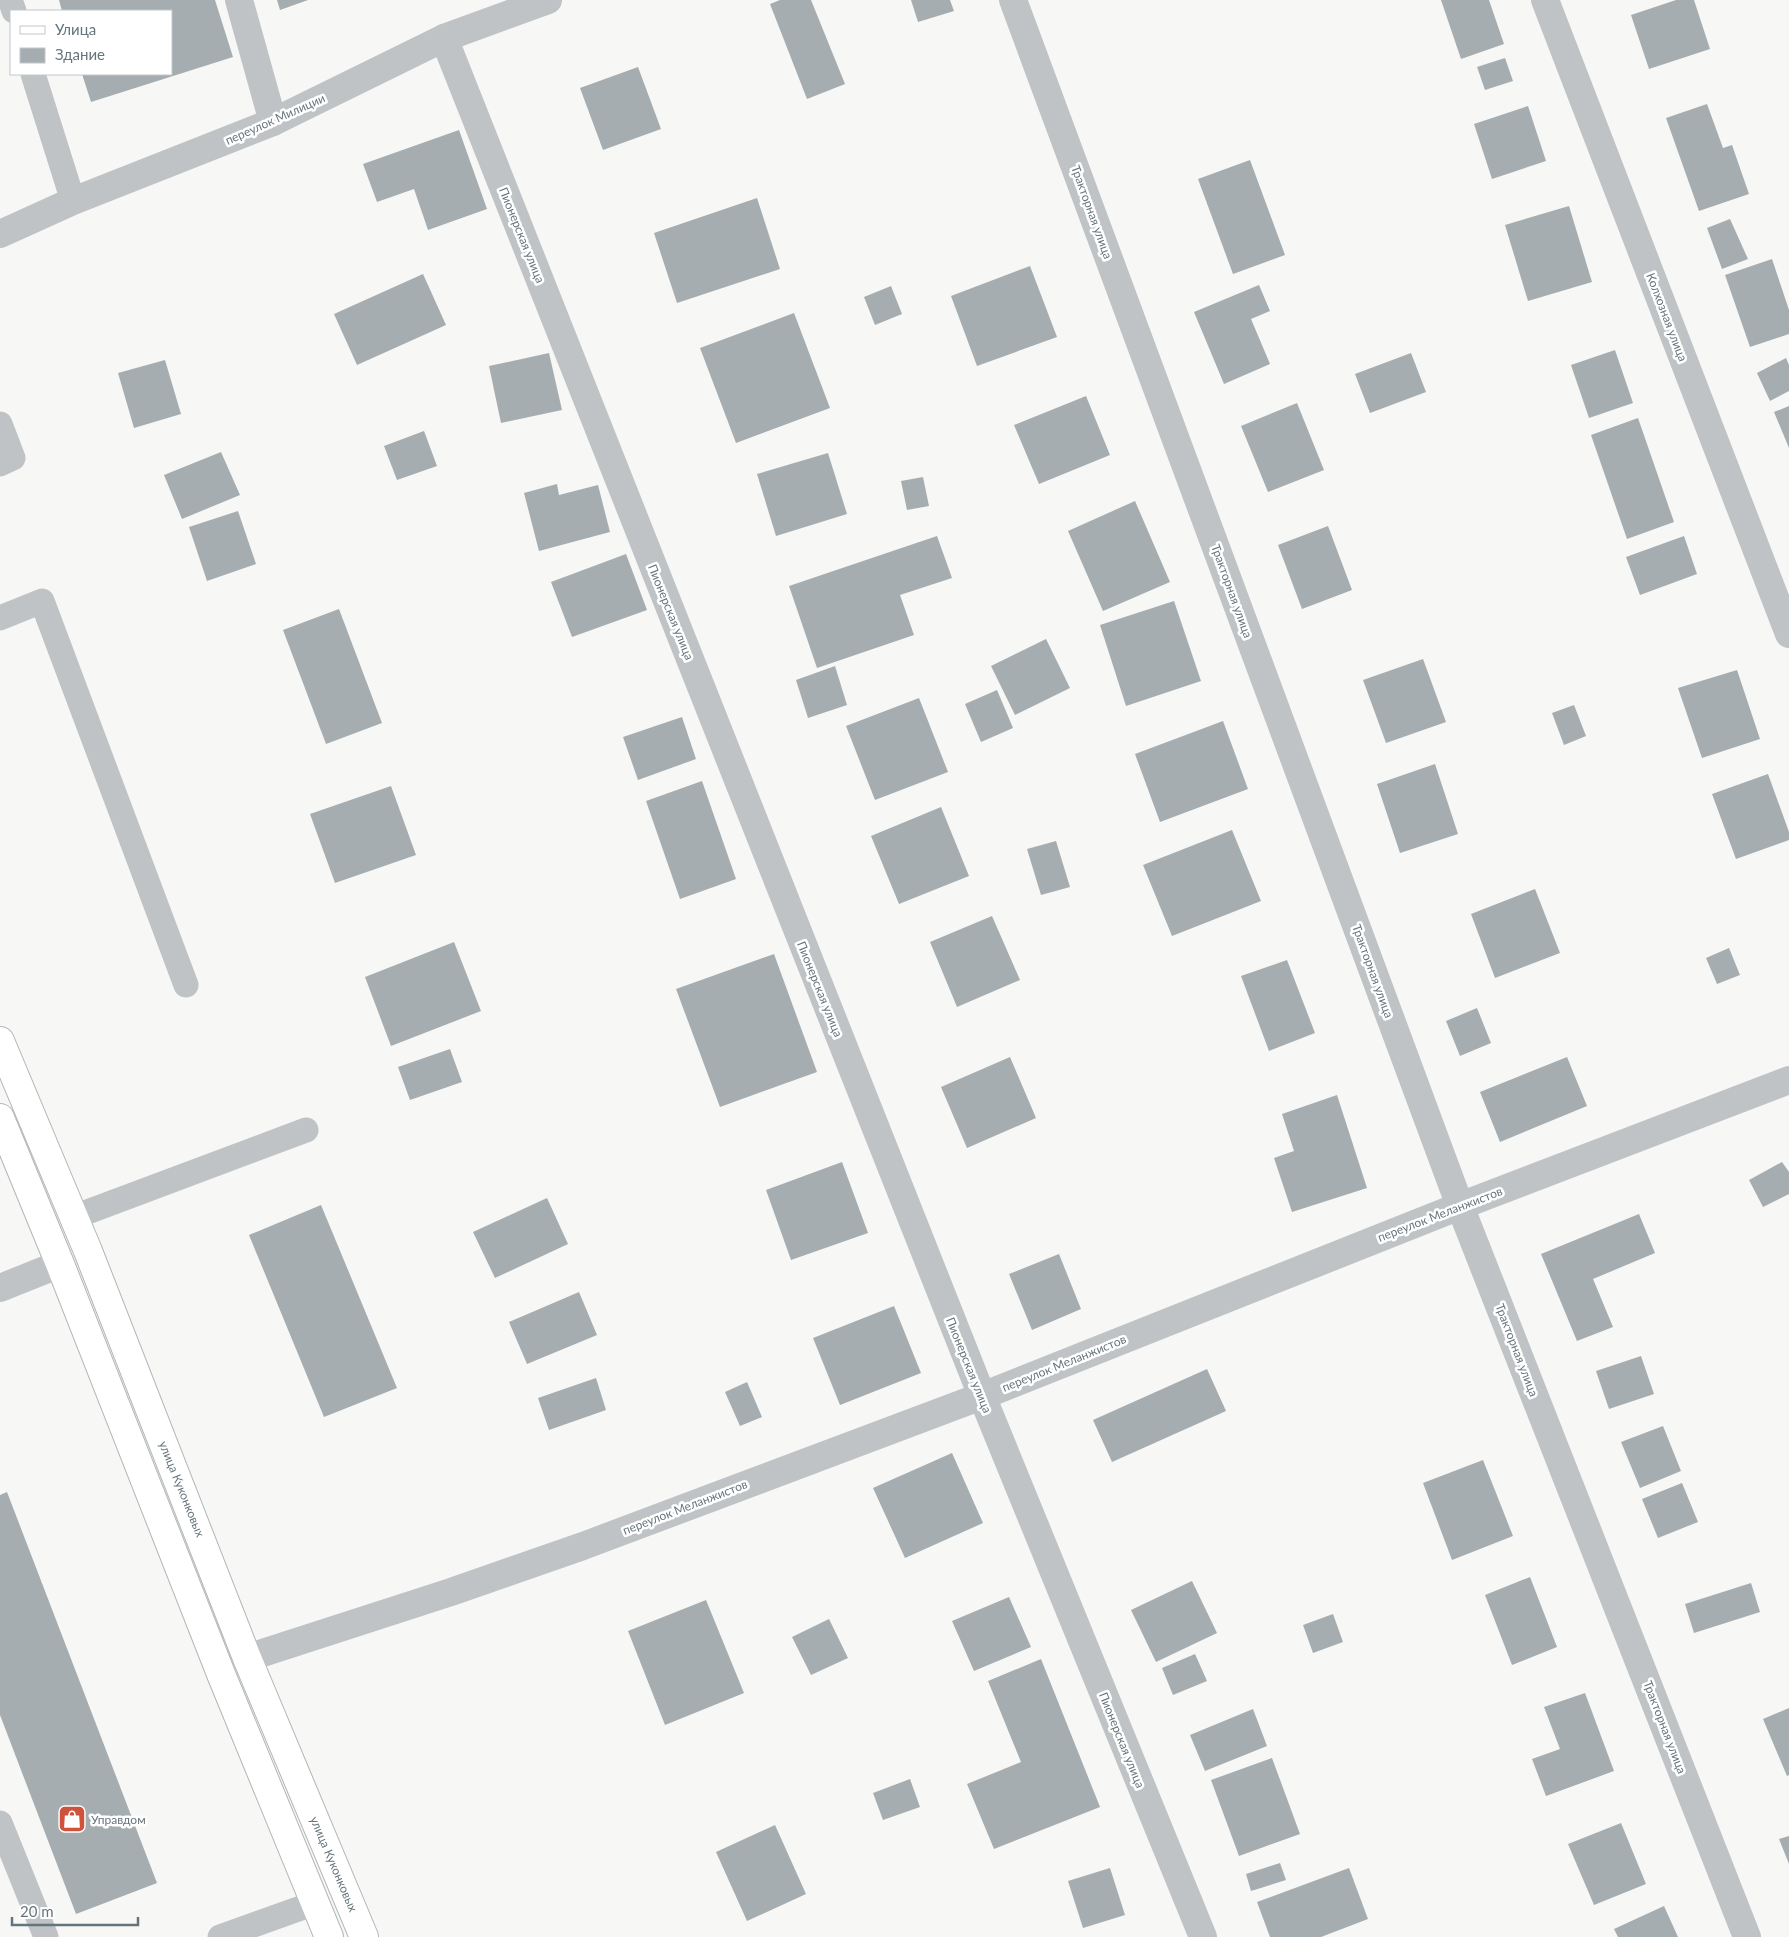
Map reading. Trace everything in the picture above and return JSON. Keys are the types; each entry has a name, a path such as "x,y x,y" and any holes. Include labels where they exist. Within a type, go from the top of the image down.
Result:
{"main road":[{"name":"улица Куконковых","path":"0,1041 88,1251 247,1658 364,1937"},
{"path":"0,1118 60,1264 221,1674 329,1937"},
{"path":"60,1264 88,1251"}],"street":[{"path":"239,0 273,122"},
{"name":"переулок Милиции","path":"0,234 73,201 273,122 444,38 548,0"},
{"name":"Тракторная улица","path":"1013,0 1460,1206 1747,1937"},
{"name":"Колхозная улица","path":"1545,0 1789,634"},
{"name":"Пионерская улица","path":"444,38 982,1396 1203,1937"},
{"name":"переулок Меланжистов","path":"247,1658 565,1553 982,1396 1460,1206 1789,1080"},
{"path":"0,1288 60,1264"}],"lane":[{"path":"33,75 73,201"},
{"path":"0,424 13,458 0,464"},
{"path":"0,618 42,601 186,985"},
{"path":"74,1218 306,1130"},
{"path":"0,1823 46,1937"},
{"path":"220,1937 315,1903"}],"building":[{"path":"59,0 215,0 233,57 91,102 82,75 172,75 172,10 62,10"},
{"path":"277,0 308,0 280,10"},
{"path":"780,0 811,0 845,84 807,99 770,4"},
{"path":"911,0 950,0 954,11 918,22"},
{"path":"1441,0 1489,0 1504,44 1461,59"},
{"path":"1676,0 1694,0 1710,49 1649,69 1631,15"},
{"path":"1505,58 1513,81 1485,90 1477,67"},
{"path":"638,67 661,129 603,150 580,88"},
{"path":"1707,104 1723,148 1732,145 1749,194 1699,211 1666,118"},
{"path":"1528,106 1546,161 1492,179 1474,124"},
{"path":"459,130 487,209 428,230 414,189 377,202 363,164"},
{"path":"1250,160 1285,255 1233,274 1198,179"},
{"path":"757,198 780,269 677,303 654,233"},
{"path":"1569,206 1592,282 1528,301 1505,225"},
{"path":"1730,219 1748,259 1722,269 1707,228"},
{"path":"1772,259 1789,310 1789,334 1750,347 1725,275"},
{"path":"1030,266 1057,337 977,366 951,296"},
{"path":"423,274 446,325 357,365 334,314"},
{"path":"1259,285 1270,311 1251,319 1270,364 1224,384 1194,312"},
{"path":"891,286 902,314 875,325 864,297"},
{"path":"794,313 830,408 736,443 700,348"},
{"path":"1615,350 1633,403 1589,418 1571,365"},
{"path":"549,353 562,410 501,423 489,366"},
{"path":"1411,353 1426,392 1370,413 1355,374"},
{"path":"1786,358 1789,365 1789,391 1770,401 1757,373"},
{"path":"165,360 181,414 134,428 118,373"},
{"path":"1086,396 1110,455 1039,484 1014,425"},
{"path":"1297,403 1324,470 1268,492 1241,426"},
{"path":"1789,406 1789,448 1774,412"},
{"path":"1638,418 1674,522 1627,539 1591,435"},
{"path":"424,431 437,466 397,480 384,446"},
{"path":"221,452 240,495 182,519 164,475"},
{"path":"828,453 847,514 776,536 757,474"},
{"path":"923,477 929,506 907,510 901,481"},
{"path":"557,484 559,495 598,485 610,532 539,551 524,493"},
{"path":"1135,501 1170,582 1103,611 1068,531"},
{"path":"238,511 256,564 207,581 189,527"},
{"path":"1328,526 1352,590 1302,609 1278,545"},
{"path":"937,536 952,578 900,595 914,635 817,668 789,586"},
{"path":"1684,536 1697,574 1640,595 1626,557"},
{"path":"626,554 647,610 572,637 551,582"},
{"path":"1174,601 1201,681 1126,706 1100,625"},
{"path":"339,609 382,723 326,744 283,630"},
{"path":"1046,639 1070,688 1015,715 991,666"},
{"path":"1423,659 1446,722 1386,743 1363,680"},
{"path":"835,666 847,705 808,718 796,680"},
{"path":"1737,670 1760,739 1702,758 1678,688"},
{"path":"997,690 1013,728 981,742 965,704"},
{"path":"919,698 948,772 875,800 846,726"},
{"path":"1574,705 1586,736 1564,745 1552,713"},
{"path":"682,717 696,759 638,780 623,737"},
{"path":"1223,721 1248,789 1160,822 1135,754"},
{"path":"1435,764 1458,834 1400,853 1377,784"},
{"path":"1768,774 1789,832 1789,840 1736,859 1712,794"},
{"path":"702,781 736,879 680,899 646,801"},
{"path":"391,786 416,855 335,883 310,814"},
{"path":"941,807 969,876 899,904 871,836"},
{"path":"1232,830 1261,901 1172,936 1143,865"},
{"path":"1056,841 1070,887 1041,895 1027,849"},
{"path":"1535,889 1560,953 1495,978 1471,914"},
{"path":"992,916 1020,980 957,1007 930,942"},
{"path":"454,942 481,1011 391,1046 365,977"},
{"path":"1729,948 1740,975 1717,984 1706,958"},
{"path":"774,954 817,1072 720,1107 676,989"},
{"path":"1287,960 1315,1033 1269,1051 1241,976"},
{"path":"1477,1008 1491,1043 1460,1056 1446,1021"},
{"path":"450,1049 462,1082 410,1100 398,1067"},
{"path":"1010,1057 1036,1118 967,1148 941,1087"},
{"path":"1567,1057 1587,1106 1500,1142 1480,1092"},
{"path":"1337,1095 1367,1188 1292,1212 1274,1158 1294,1151 1282,1114"},
{"path":"842,1162 868,1233 791,1260 766,1190"},
{"path":"1782,1162 1789,1172 1789,1194 1763,1207 1749,1180"},
{"path":"547,1198 568,1244 495,1278 473,1232"},
{"path":"321,1205 397,1388 324,1417 249,1235"},
{"path":"1639,1214 1655,1253 1593,1279 1613,1327 1577,1341 1541,1254"},
{"path":"1059,1254 1081,1309 1032,1330 1009,1274"},
{"path":"579,1292 597,1335 527,1364 509,1322"},
{"path":"894,1306 921,1373 840,1405 813,1338"},
{"path":"1641,1356 1654,1394 1609,1409 1596,1371"},
{"path":"1207,1369 1226,1411 1112,1462 1093,1420"},
{"path":"596,1378 606,1410 549,1430 538,1398"},
{"path":"747,1382 762,1417 740,1426 725,1392"},
{"path":"1663,1426 1681,1471 1640,1488 1621,1442"},
{"path":"952,1453 983,1523 905,1558 873,1488"},
{"path":"1483,1460 1513,1536 1452,1560 1423,1483"},
{"path":"1682,1483 1698,1522 1658,1538 1642,1499"},
{"path":"7,1492 157,1883 76,1914 0,1715 0,1495"},
{"path":"1530,1577 1557,1647 1512,1665 1485,1595"},
{"path":"1192,1581 1217,1633 1156,1662 1131,1610"},
{"path":"1751,1583 1760,1612 1694,1633 1685,1604"},
{"path":"1009,1597 1031,1647 974,1671 952,1621"},
{"path":"706,1600 744,1693 665,1725 628,1631"},
{"path":"1333,1614 1343,1642 1313,1653 1303,1625"},
{"path":"829,1619 848,1658 811,1675 792,1637"},
{"path":"1195,1654 1207,1681 1173,1695 1162,1668"},
{"path":"1041,1659 1100,1807 994,1849 967,1784 1021,1762 988,1681"},
{"path":"1585,1693 1614,1771 1546,1796 1532,1759 1560,1749 1544,1707"},
{"path":"1789,1708 1789,1775 1787,1776 1763,1719"},
{"path":"1253,1709 1267,1746 1205,1771 1190,1735"},
{"path":"1272,1758 1300,1834 1239,1856 1211,1780"},
{"path":"910,1779 920,1807 883,1820 873,1793"},
{"path":"1621,1823 1646,1884 1594,1905 1568,1844"},
{"path":"775,1825 806,1894 747,1921 716,1852"},
{"path":"1789,1836 1789,1864 1779,1839"},
{"path":"1280,1863 1286,1880 1251,1891 1246,1874"},
{"path":"1110,1868 1125,1915 1083,1928 1068,1881"},
{"path":"1349,1868 1368,1919 1321,1937 1270,1937 1257,1902"},
{"path":"1664,1906 1678,1937 1618,1937 1614,1929"}],"place":[{"name":"Управдом","path":"72,1819"}]}
